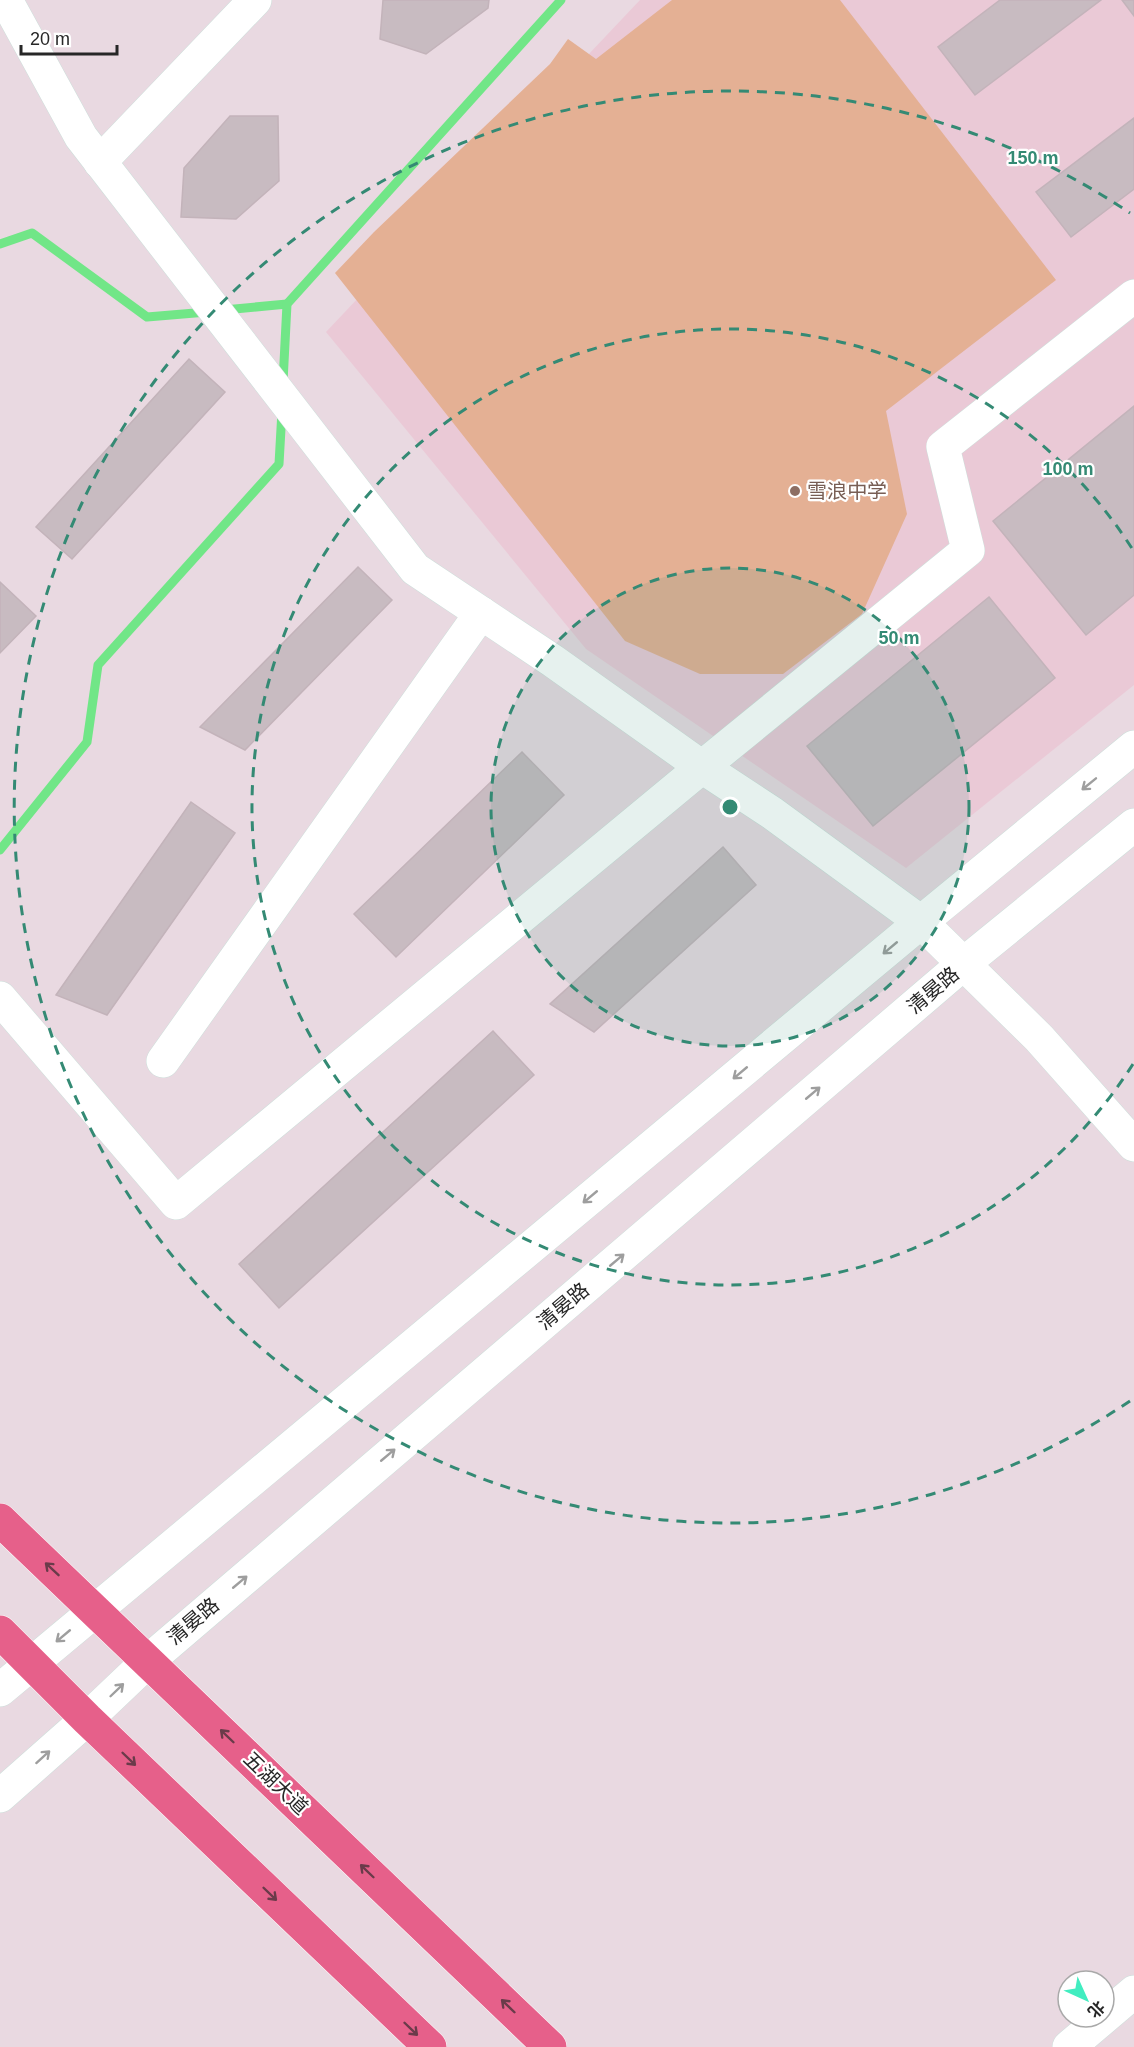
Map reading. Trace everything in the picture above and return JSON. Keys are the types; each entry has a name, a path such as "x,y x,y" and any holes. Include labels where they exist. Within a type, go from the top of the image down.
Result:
{"main road":[{"name":"五湖大道","path":"0,1520 550,2047"},
{"path":"0,1632 87,1719 430,2047"}],"street":[{"path":"100,162 255,0"},
{"path":"7,13 81,137 415,569 553,661 702,767 772,813 921,922 962,965 1039,1038 1134,1145"},
{"path":"0,998 176,1203 968,550 943,447 1134,296"},
{"path":"163,1061 481,613"},
{"path":"0,1690 1134,747"},
{"name":"清晏路","path":"0,1796 87,1719 148,1660 962,965 1134,825"},
{"path":"1069,2047 1134,1992"}],"shaded area":[{"name":"雪浪中学","path":"640,0 1134,0 1134,685 906,868 586,649 326,332"},
{"path":"672,0 840,0 1056,280 886,411 907,514 862,614 783,674 700,674 625,641 335,273 374,232 550,64 568,39 596,59"}],"building":[{"path":"383,0 489,0 488,8 426,54 380,39"},
{"path":"1000,0 1101,0 975,95 938,47"},
{"path":"1122,0 1134,0 1134,16"},
{"path":"230,116 278,116 279,181 236,219 181,217 184,168"},
{"path":"1134,118 1134,189 1071,237 1036,192"},
{"path":"189,359 225,392 72,559 36,527"},
{"path":"1134,406 1134,595 1086,635 993,521"},
{"path":"358,567 392,600 245,750 200,727"},
{"path":"0,582 36,616 0,653"},
{"path":"989,597 1055,678 873,826 807,746"},
{"path":"522,752 564,795 396,957 354,914"},
{"path":"191,802 235,833 107,1015 56,995"},
{"path":"723,847 756,885 594,1032 550,1004"},
{"path":"493,1031 534,1075 279,1308 239,1264"}],"waterway":[{"path":"283,382 287,304 561,0"},
{"path":"0,244 32,233 147,317 207,312"},
{"path":"224,310 287,304"},
{"path":"0,850 87,742 98,665 279,464 282,411"}],"place":[{"name":"雪浪中学","path":"795,491"}]}
